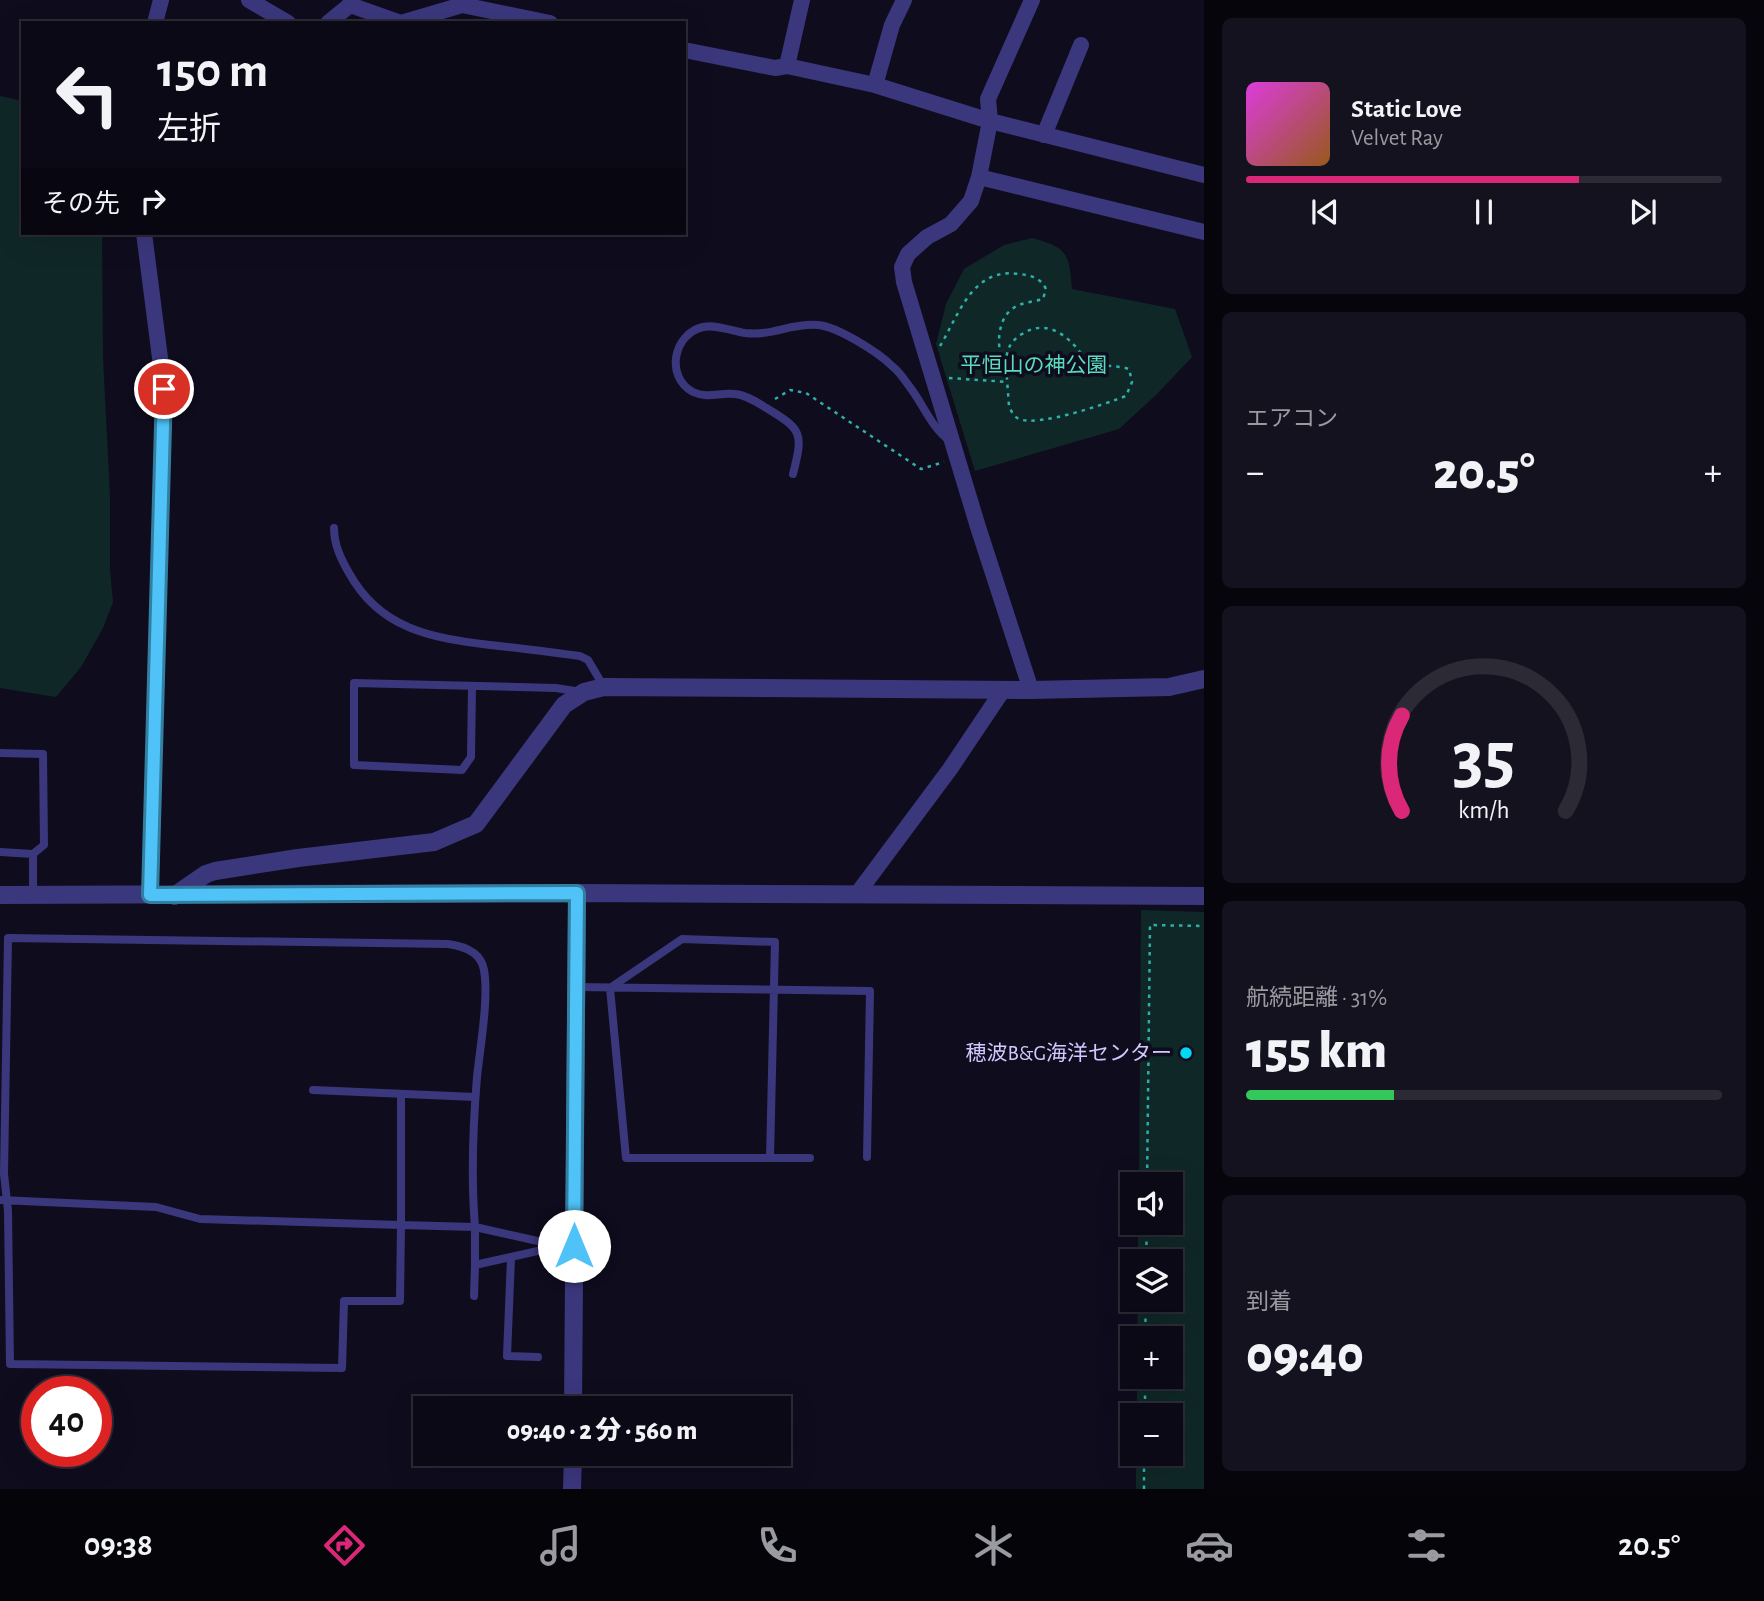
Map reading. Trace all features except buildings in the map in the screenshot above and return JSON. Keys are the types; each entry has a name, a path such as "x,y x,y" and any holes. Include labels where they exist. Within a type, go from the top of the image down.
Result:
{"street":[{"path":"156,21 161,0"},
{"path":"249,0 285,21"},
{"path":"787,66 802,0"},
{"path":"875,85 892,26 904,0"},
{"path":"1031,690 955,450 904,282 902,267 908,254 927,237 951,224 971,201 979,177 989,121 988,99 1032,0"},
{"path":"330,21 350,2 396,21"},
{"path":"408,21 462,5 540,21"},
{"path":"1044,135 1081,45"},
{"path":"686,50 775,68 787,66 875,85 989,121 1204,175"},
{"path":"979,177 1204,232"},
{"path":"144,235 164,389 150,895"},
{"path":"174,896 206,874 215,871 434,842 476,824 564,705 584,692 604,687 1031,690 1169,687 1204,679"},
{"path":"857,894 950,769 1003,690"},
{"path":"573,1396 567,1246 577,893"},
{"path":"0,894 1204,896"},
{"path":"572,1489 573,1466"}],"lane":[{"path":"793,474 799,445 792,423 738,394 702,396 690,391 676,372 675,359 681,340 689,333 703,327 762,334 802,325 820,325 835,330 893,366 913,391 939,432 955,450"},
{"path":"334,528 341,560 358,589 385,615 414,631 444,639 580,656 589,660 604,687"},
{"path":"472,686 471,757 462,770 354,765 354,683 556,688 584,692"},
{"path":"0,753 43,754 44,845 33,854 0,852"},
{"path":"33,854 33,895"},
{"path":"401,1094 400,1301 344,1301 342,1368 10,1364 3,1200 8,938 448,944 472,951 484,969 484,1007 475,1097 474,1296"},
{"path":"610,988 682,939 775,942 770,1158"},
{"path":"576,986 870,991 867,1157"},
{"path":"610,988 626,1158 810,1158"},
{"path":"313,1090 475,1097"},
{"path":"3,1200 156,1207 200,1219 475,1227 567,1246"},
{"path":"475,1265 567,1246"},
{"path":"511,1258 507,1356 538,1357"}],"path":[{"path":"1006,366 1002,361 999,344 1005,317 1012,308 1043,299 1045,295 1043,282 1029,275 1014,273 994,276 975,286 957,311 931,371 1008,382"},
{"path":"1035,327 1045,327 1056,330 1092,363 1129,369 1132,382 1126,396 1119,399 1065,415 1032,420 1018,419 1009,406 1006,366 1009,346 1014,340 1035,327"},
{"path":"768,409 783,392 799,390 921,470 955,450"},
{"path":"1147,1172 1150,925 1204,926"},
{"path":"1144,1466 1144,1489"}],"green space":[{"path":"0,96 21,101 21,235 102,235 103,358 113,602 103,628 81,667 56,697 0,688"},
{"name":"平恒山の神公園","path":"1032,238 1053,245 1064,254 1070,267 1072,289 1175,309 1192,357 1119,429 975,471 936,344 946,304 964,269 1004,245"},
{"path":"1141,910 1204,912 1204,1489 1136,1489 1136,1466 1183,1466 1183,1403 1137,1403 1137,1389 1183,1389 1183,1326 1137,1326 1138,1312 1183,1312 1183,1249 1138,1249 1138,1235 1183,1235 1183,1172 1139,1172"}],"place":[{"name":"穂波B&G海洋センター","path":"1186,1053"}],"route":[{"path":"164,389 150,895 577,893 574,1246"}]}
